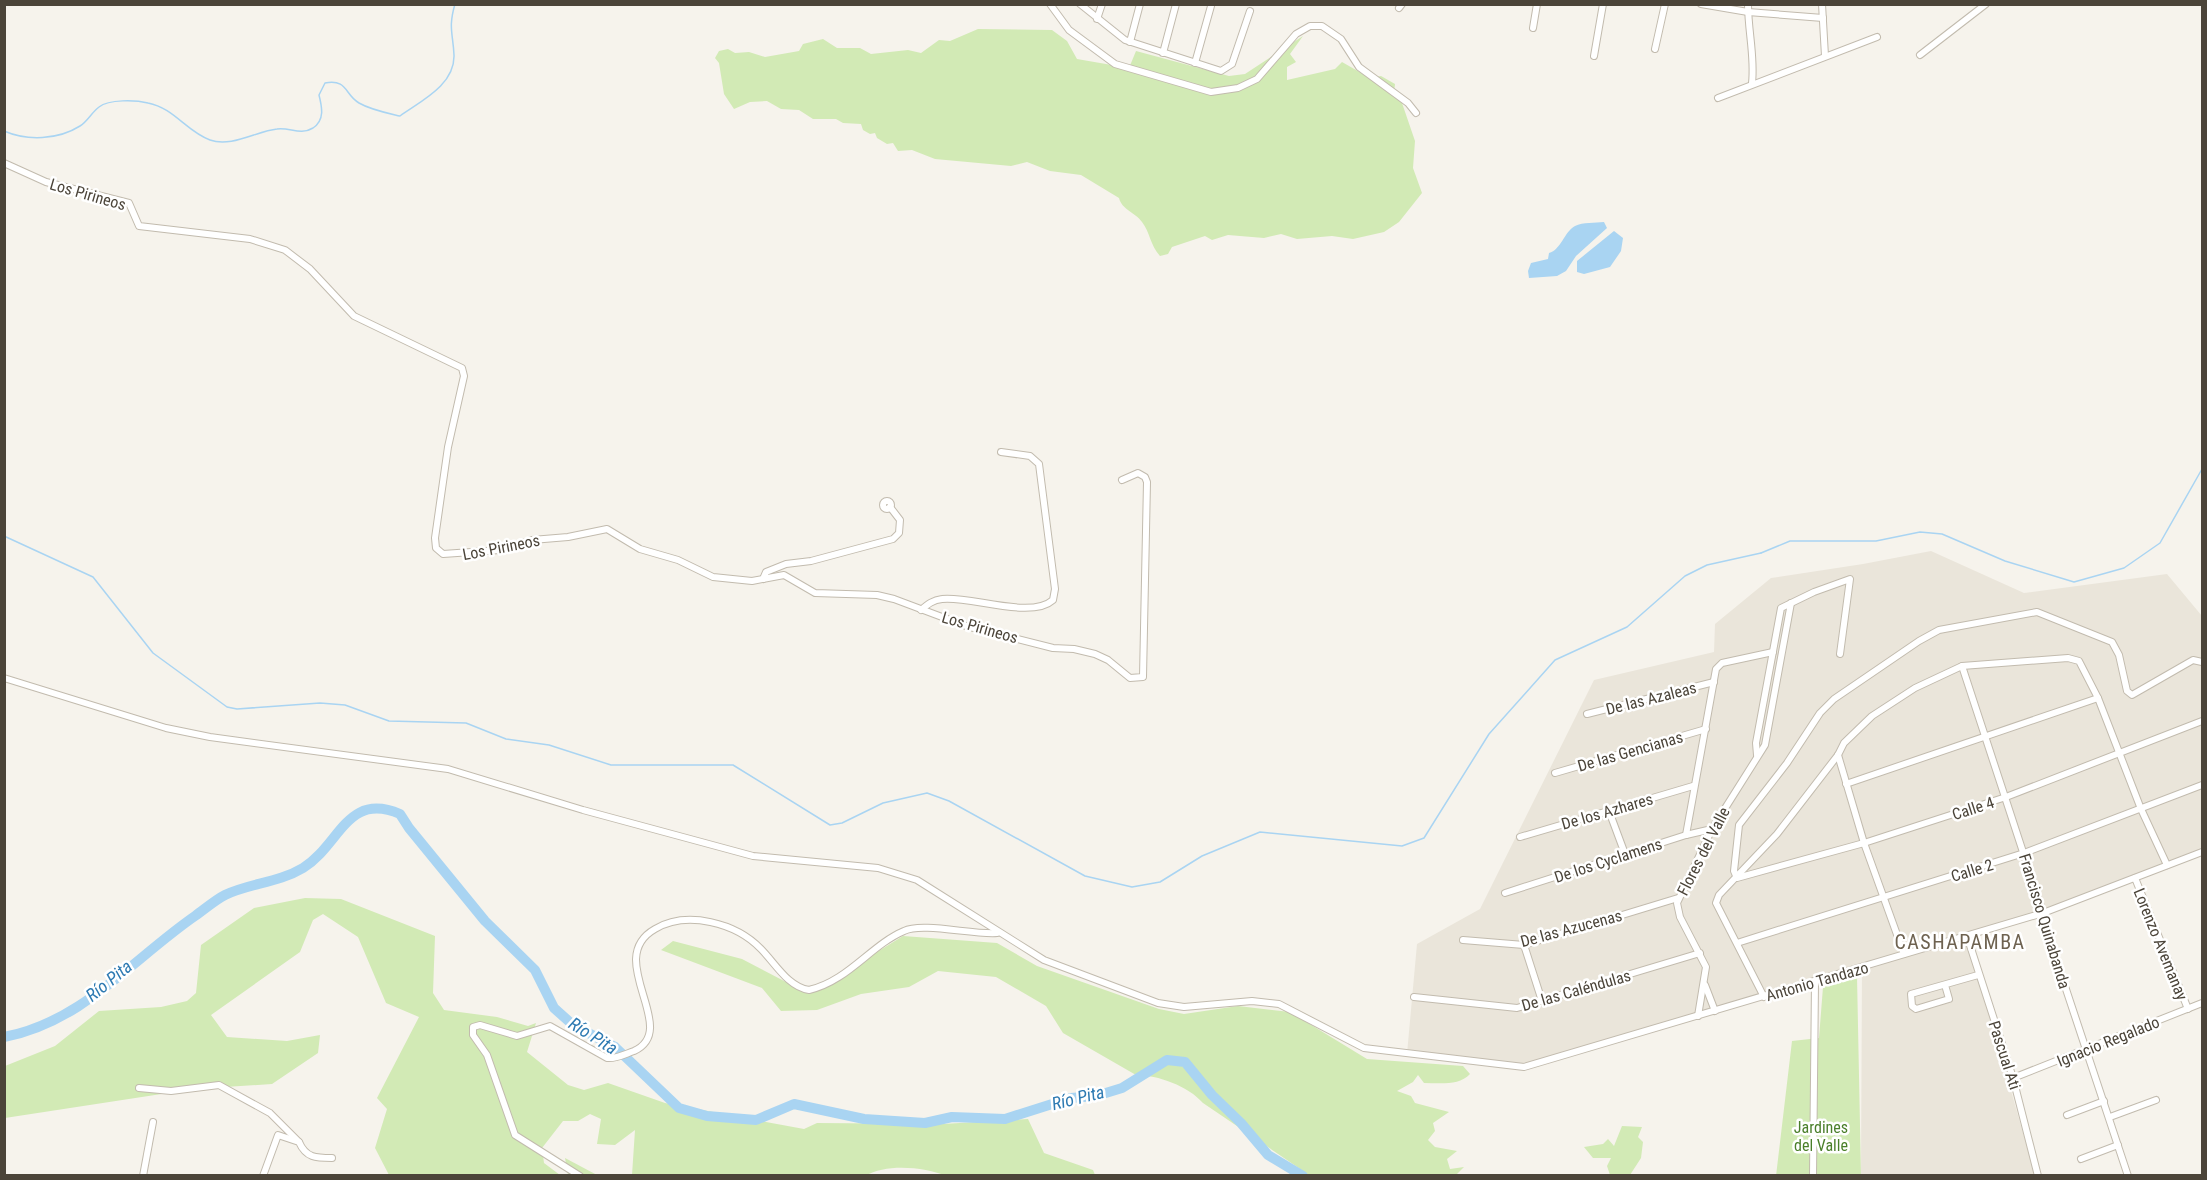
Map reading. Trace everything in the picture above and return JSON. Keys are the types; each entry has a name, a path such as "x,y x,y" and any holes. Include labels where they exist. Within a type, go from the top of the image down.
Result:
{"street":[{"path":"1050,4 1069,30 1115,64 1134,72 1211,93 1238,88 1257,79 1296,34 1310,26 1322,26 1341,39 1359,68 1408,102 1416,113"},
{"path":"1080,4 1097,20 1130,42 1221,71 1232,64 1250,11"},
{"path":"1097,20 1102,4"},
{"path":"1130,42 1140,4"},
{"path":"1163,53 1176,4"},
{"path":"1533,28 1537,4"},
{"path":"1594,56 1603,4"},
{"path":"1655,49 1665,4"},
{"path":"1701,4 1748,12 1823,18"},
{"path":"1748,4 1748,36 1753,62 1752,83"},
{"path":"1920,55 1986,4"},
{"path":"1826,5 1823,18 1827,55"},
{"path":"1826,5 1827,55"},
{"path":"1196,63 1211,6"},
{"path":"1718,98 1752,83 1877,37"},
{"name":"Los Pirineos","path":"4,163 46,182 129,203 140,226 250,239 279,247 310,269 354,316 462,368 464,376 448,447 435,538 436,548 440,553 470,554 507,548 532,540 568,537 607,529 640,549 678,560 713,577 763,579 784,575 815,593 877,595 966,626 1053,648 1074,649 1095,654 1108,660 1130,678 1141,678 1144,668 1142,613 1148,482 1138,473 1122,480"},
{"path":"921,610 931,602 945,599 998,606 1045,605 1053,600 1055,589 1039,464 1030,456 1001,452"},
{"path":"763,579 766,572 786,564 812,561 892,539 899,533 900,520 890,507"},
{"path":"1791,603 1850,579 1840,654"},
{"name":"Flores del Valle","path":"1757,755 1756,743 1781,609 1791,603"},
{"name":"Flores del Valle","path":"1698,1016 1706,967 1680,917 1678,898 1712,829 1765,745 1791,603"},
{"path":"1737,878 1734,863 1739,825 1787,763 1820,713 1834,699 1939,630 2037,612 2107,639 2117,647 2127,691 2132,696 2193,660 2201,661"},
{"name":"De las Azaleas","path":"1587,714 1714,682 1719,664 1773,652"},
{"path":"1764,997 1716,903 1719,895 1776,834 1838,755 1848,738 1872,716 1915,688 1962,666 2075,659 2081,664 2098,698 2141,809 2167,865"},
{"name":"Francisco Quinabanda","path":"1962,666 2128,1176"},
{"path":"4,678 166,728 210,737 448,769 583,810 753,856 878,868 917,880 998,933"},
{"path":"1686,835 1693,786 1714,682"},
{"path":"1846,784 2098,698"},
{"name":"Calle 4","path":"1737,878 1864,843 2006,797 2202,721"},
{"name":"De las Gencianas","path":"1555,773 1706,729"},
{"path":"1838,755 1864,843 1886,896 1904,954"},
{"name":"Calle 2","path":"1737,943 2024,853 2202,785"},
{"name":"De los Azhares","path":"1520,837 1693,786"},
{"path":"1609,811 1625,854"},
{"name":"De los Cyclamens","path":"1505,893 1686,835 1712,829"},
{"name":"Antonio Tandazo","path":"998,933 1044,960 1167,1005 1184,1007 1252,1000 1279,1004 1364,1048 1531,1066 2043,913 2202,852"},
{"name":"Lorenzo Avemanay","path":"2135,878 2188,1009"},
{"name":"De las Azucenas","path":"1463,940 1524,945 1678,898"},
{"path":"580,1176 515,1135 487,1055 472,1030 473,1027 480,1025 517,1035 550,1026 608,1058 630,1052 643,1044 647,1036 650,1017 635,967 636,950 644,937 670,922 692,919 736,932 759,947 793,984 809,990 846,972 903,931 922,928 971,934 998,933"},
{"name":"Pascual Ati","path":"1967,936 2013,1078 2038,1176"},
{"path":"1524,945 1542,1001"},
{"name":"De las Caléndulas","path":"1414,997 1515,1008 1700,953"},
{"path":"1945,985 1949,999 1916,1009 1912,1006 1911,994 1978,975"},
{"path":"1813,1176 1815,982"},
{"name":"Flores del Valle","path":"1704,984 1715,1011"},
{"name":"Ignacio Regalado","path":"2013,1078 2202,1004"},
{"path":"139,1088 171,1091 219,1085 270,1113 312,1158 332,1158"},
{"path":"2110,1117 2156,1100"},
{"path":"2067,1115 2104,1101"},
{"path":"143,1176 153,1122"},
{"path":"263,1176 276,1136 282,1134 299,1143"},
{"path":"2081,1159 2118,1145"}],"shaded area":[{"path":"1931,551 2024,593 2167,574 2202,616 2202,849 2044,913 1967,936 2035,1175 1861,1175 1862,969 1532,1065 1407,1054 1417,944 1480,909 1594,680 1714,652 1715,624 1771,578"}],"green space":[{"path":"978,29 1052,30 1067,41 1077,59 1129,68 1136,51 1229,76 1245,74 1303,36 1290,54 1296,62 1287,67 1287,80 1335,69 1342,62 1370,78 1381,76 1395,84 1394,93 1402,103 1415,141 1413,168 1422,193 1399,222 1384,232 1353,239 1332,236 1297,239 1281,234 1264,238 1228,235 1212,240 1205,236 1172,247 1168,254 1160,256 1145,226 1123,205 1119,198 1081,175 1050,171 1027,162 1011,166 935,159 912,150 898,151 893,143 887,144 877,138 875,133 870,134 863,130 861,124 843,123 836,119 813,119 799,110 781,109 767,101 750,102 734,109 724,94 719,63 715,58 719,51 728,49 735,53 749,52 765,57 799,51 803,44 823,39 837,48 860,48 871,54 908,50 921,53 939,40 950,41"},
{"path":"305,898 341,899 435,936 433,993 444,1010 497,1017 528,1026 536,1023 527,1052 568,1085 584,1090 608,1083 665,1103 804,1129 817,1123 943,1124 1028,1119 1044,1153 1093,1170 1095,1175 947,1176 928,1170 895,1168 884,1169 865,1176 632,1175 635,1130 615,1145 597,1144 601,1119 590,1114 578,1121 563,1121 542,1148 544,1163 560,1175 389,1175 375,1148 387,1109 377,1098 419,1017 386,1003 358,937 323,914 313,920 300,952 211,1015 227,1037 287,1041 320,1035 318,1053 272,1084 194,1089 5,1118 5,1066 55,1046 99,1011 161,1007 187,1001 196,993 201,945 254,908"},
{"path":"903,936 997,943 1037,966 1159,1009 1184,1014 1238,1006 1290,1012 1367,1059 1463,1066 1470,1074 1466,1078 1449,1083 1424,1083 1418,1075 1413,1082 1397,1091 1411,1096 1415,1103 1449,1112 1433,1123 1435,1131 1428,1140 1435,1147 1457,1151 1447,1159 1450,1169 1464,1167 1456,1175 1309,1175 1203,1103 1189,1091 1163,1079 1136,1075 1063,1033 1046,1006 996,977 938,971 909,987 861,994 817,1010 781,1011 762,988 661,950 673,941 742,959 809,994"},
{"name":"Jardines del Valle","path":"1857,976 1861,1175 1776,1176 1792,1041 1819,1038 1823,987"},
{"path":"1622,1126 1642,1127 1638,1137 1643,1142 1641,1158 1630,1175 1610,1175 1607,1166 1611,1158 1593,1158 1584,1147 1603,1144 1608,1139 1614,1146"},
{"path":"565,1158 597,1175 568,1175"}],"water":[{"path":"1604,222 1607,228 1576,256 1566,271 1557,276 1529,278 1528,271 1531,263 1548,259 1549,253 1557,248 1575,226"},
{"path":"1614,231 1623,238 1621,251 1610,267 1584,274 1577,272 1577,261"}],"waterway":[{"path":"4,131 32,138 62,134 83,124 103,104 116,101 143,102 157,106 173,115 194,132 218,142 235,141 269,130 304,131 317,125 322,109 319,95 325,83 332,82 342,85 354,99 364,105 400,116 427,98 443,84 449,75 454,55 451,25 455,4"},
{"path":"1761,553 1790,541 1876,541 1920,532 1942,534 2005,561 2074,582 2124,568 2160,543 2202,469"},
{"path":"4,536 93,577 153,653 227,707 237,709 320,703 345,705 389,721 466,723 506,739 549,745 611,765 733,765 830,825 842,823 883,803 927,793 949,801 1085,876 1132,887 1160,882 1202,856 1260,832 1402,846 1424,838 1489,734 1555,660 1627,627 1685,576 1707,565 1761,553"},
{"name":"Río Pita","path":"4,1037 32,1030 82,1004 218,899 235,891 284,877 303,868 316,858 356,815 368,810 382,809 400,814 485,921 535,970 554,1008 573,1025 615,1047 679,1108 707,1116 756,1120 794,1104 864,1119 925,1123 952,1117 1005,1119 1071,1098 1096,1096 1122,1088 1167,1060 1185,1062 1212,1095 1241,1123 1268,1155 1303,1176"}],"district":[{"name":"CASHAPAMBA","path":"1960,942"}]}
